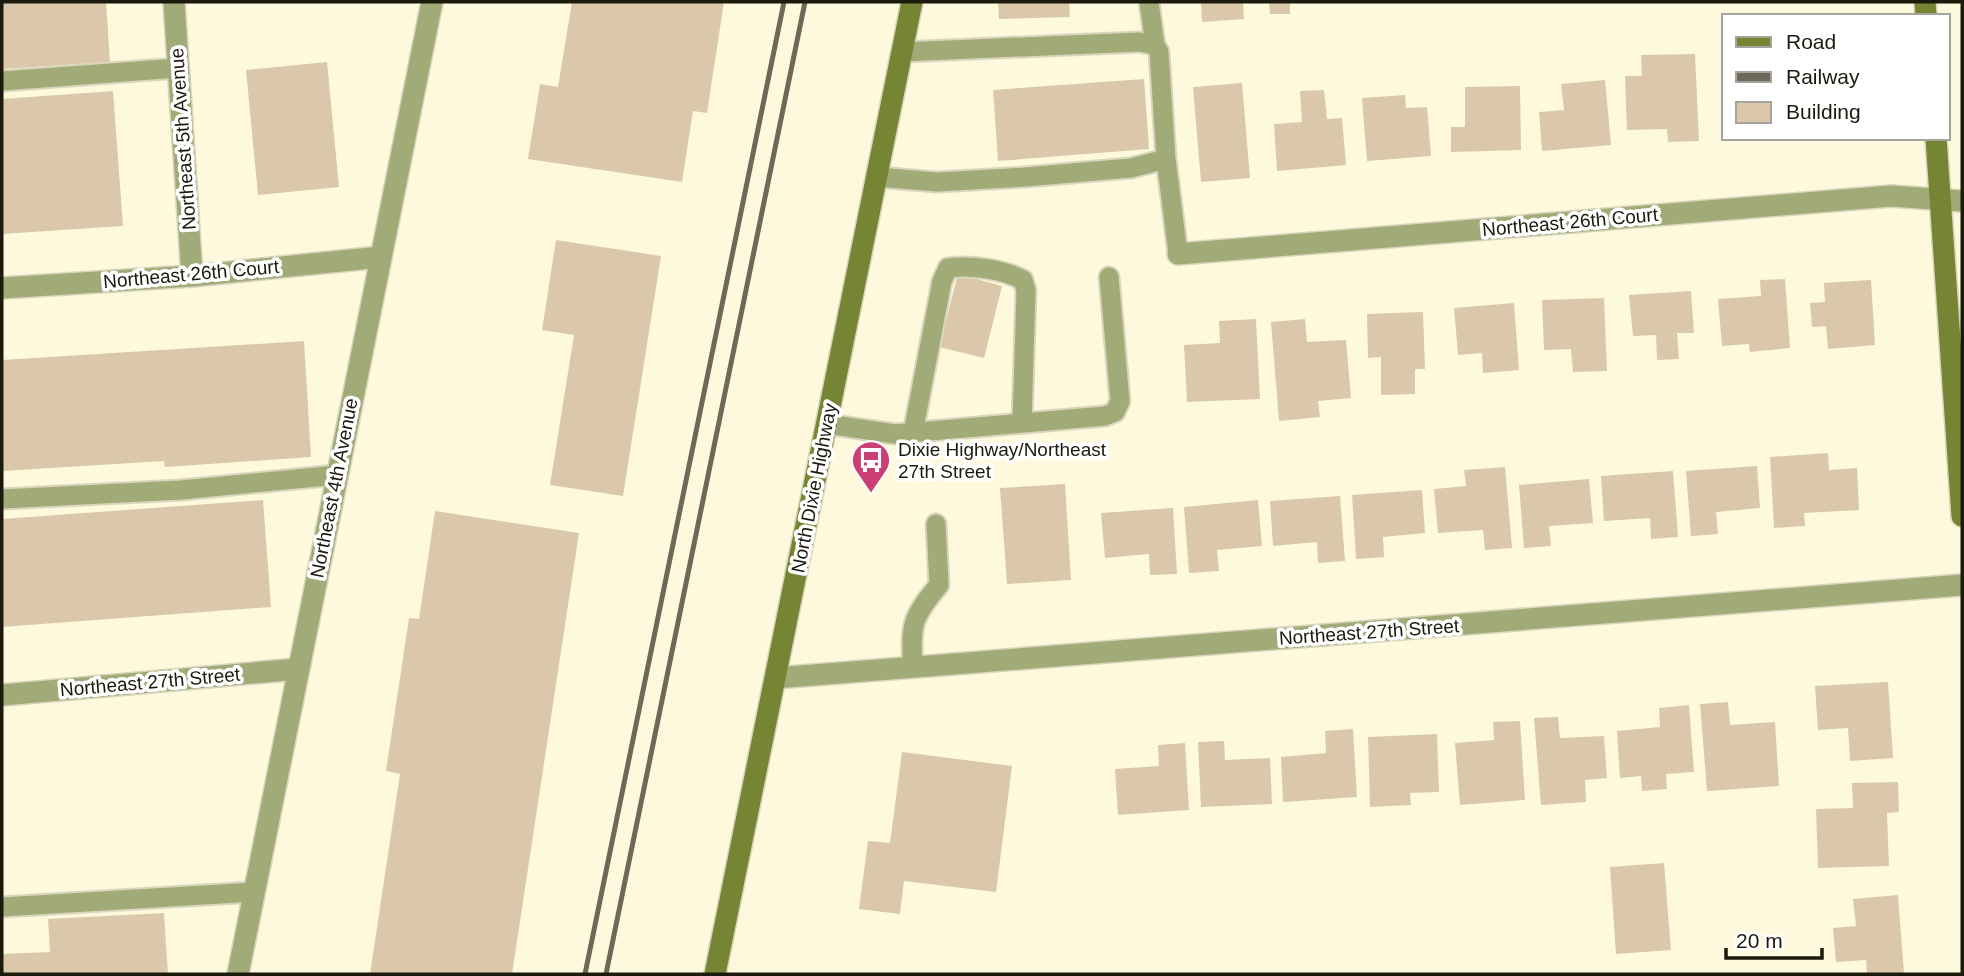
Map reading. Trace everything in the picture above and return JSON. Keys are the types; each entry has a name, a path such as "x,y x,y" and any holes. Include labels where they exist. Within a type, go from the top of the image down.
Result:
{"main road":[{"name":"North Dixie Highway","path":"715,974 912,2"},
{"path":"1936,140 1962,516"}],"street":[{"name":"Northeast 5th Avenue","path":"174,2 192,276"},
{"name":"Northeast 4th Avenue","path":"238,974 432,2"},
{"name":"Northeast 26th Court","path":"1178,254 1891,196 1962,201"},
{"name":"Northeast 26th Court","path":"2,288 192,276 381,257"},
{"name":"Northeast 27th Street","path":"775,678 1962,585"},
{"name":"Northeast 27th Street","path":"2,695 298,669"}],"lane":[{"path":"1149,2 1155,45 1159,52 1166,159 1178,254"},
{"path":"902,52 1139,42 1155,45"},
{"path":"2,81 178,68"},
{"path":"877,177 937,182 984,180 1131,168 1166,159"},
{"path":"913,433 942,281 948,268 965,266 1012,275 1023,281 1026,290 1022,424"},
{"path":"827,424 895,434 1105,416 1115,412 1120,401 1109,276"},
{"path":"2,499 181,490 337,475"},
{"path":"913,667 911,638 914,621 920,607 939,585 936,524"},
{"path":"2,906 254,892"}],"building":[{"path":"2,2 106,2 110,62 2,69"},
{"path":"572,2 724,2 707,113 693,111 682,182 528,159 540,84 558,87"},
{"path":"998,2 1069,2 1070,17 999,19"},
{"path":"1201,2 1243,2 1244,19 1202,22"},
{"path":"1269,2 1290,2 1290,14 1270,14"},
{"path":"1695,54 1699,141 1668,142 1667,129 1627,130 1625,76 1642,76 1641,55"},
{"path":"327,62 339,187 258,195 246,70"},
{"path":"1144,79 1149,149 998,161 993,90"},
{"path":"1605,80 1611,145 1542,151 1539,112 1564,110 1561,84"},
{"path":"1242,83 1250,178 1201,182 1193,87"},
{"path":"1520,86 1521,150 1451,152 1451,127 1465,127 1465,87"},
{"path":"1324,90 1327,119 1342,118 1346,165 1277,171 1274,124 1302,122 1300,91"},
{"path":"113,91 123,226 2,234 2,99"},
{"path":"1405,95 1406,108 1427,107 1431,156 1367,161 1362,98"},
{"path":"556,240 661,256 623,496 550,485 574,335 542,330"},
{"path":"958,274 1002,286 984,358 939,347"},
{"path":"1785,279 1790,348 1750,352 1749,344 1722,346 1718,299 1761,296 1760,280"},
{"path":"1871,280 1875,345 1828,349 1826,326 1812,327 1810,303 1825,302 1824,283"},
{"path":"1691,291 1694,333 1677,333 1679,359 1657,360 1656,335 1633,336 1629,295"},
{"path":"1604,298 1607,371 1573,372 1571,349 1544,350 1542,300"},
{"path":"1514,303 1519,370 1483,373 1482,353 1458,355 1454,308"},
{"path":"1423,312 1425,369 1415,369 1415,394 1381,395 1381,357 1368,358 1367,314"},
{"path":"1256,319 1260,399 1187,402 1184,345 1220,343 1219,321"},
{"path":"1305,319 1307,342 1346,340 1351,398 1318,401 1320,417 1279,421 1271,322"},
{"path":"304,341 311,457 165,467 164,461 2,471 2,360"},
{"path":"1828,453 1829,470 1857,468 1859,510 1804,513 1805,526 1774,528 1770,457"},
{"path":"1757,466 1760,508 1716,512 1718,534 1691,536 1686,471"},
{"path":"1505,467 1512,548 1485,550 1483,530 1438,533 1434,489 1466,486 1464,470"},
{"path":"1673,471 1678,537 1651,539 1650,518 1604,521 1601,476"},
{"path":"1589,479 1593,523 1549,526 1551,546 1524,548 1519,485"},
{"path":"1065,484 1071,580 1007,584 1000,488"},
{"path":"1422,490 1425,533 1383,537 1384,557 1356,559 1352,495"},
{"path":"1340,496 1345,561 1318,563 1317,542 1273,546 1270,501"},
{"path":"263,500 271,607 2,627 2,519"},
{"path":"1258,500 1262,546 1217,550 1219,571 1189,573 1184,507"},
{"path":"1173,508 1177,574 1150,575 1149,554 1105,558 1101,513"},
{"path":"435,511 579,533 512,974 370,974 400,774 386,771 409,618 419,619"},
{"path":"1888,682 1893,758 1850,761 1848,728 1818,730 1815,686"},
{"path":"1728,702 1730,725 1775,722 1779,786 1707,791 1700,704"},
{"path":"1689,705 1694,772 1666,774 1667,789 1642,791 1641,776 1620,778 1617,731 1660,727 1659,708"},
{"path":"1558,717 1560,738 1604,736 1607,778 1585,780 1586,802 1541,805 1534,718"},
{"path":"1520,721 1525,800 1460,805 1455,743 1494,740 1493,722"},
{"path":"1353,729 1357,797 1283,802 1281,757 1326,753 1325,731"},
{"path":"1437,734 1439,792 1410,793 1411,805 1370,807 1368,737"},
{"path":"1224,741 1225,760 1270,758 1272,804 1201,807 1198,742"},
{"path":"1185,743 1189,810 1118,815 1115,769 1159,766 1158,745"},
{"path":"902,752 1012,766 996,892 904,881 900,914 859,909 868,841 890,843"},
{"path":"1898,782 1899,812 1887,813 1889,866 1818,868 1816,809 1853,808 1852,783"},
{"path":"1664,863 1671,950 1616,954 1610,867"},
{"path":"1898,895 1904,973 1867,974 1866,960 1836,962 1833,928 1856,926 1853,899"},
{"path":"164,913 168,974 2,974 2,954 50,952 48,919"}],"railway":[{"path":"585,974 784,2"},
{"path":"606,974 805,2"}],"place":[{"name":"Dixie Highway/Northeast 27th Street","path":"871,494"}]}
